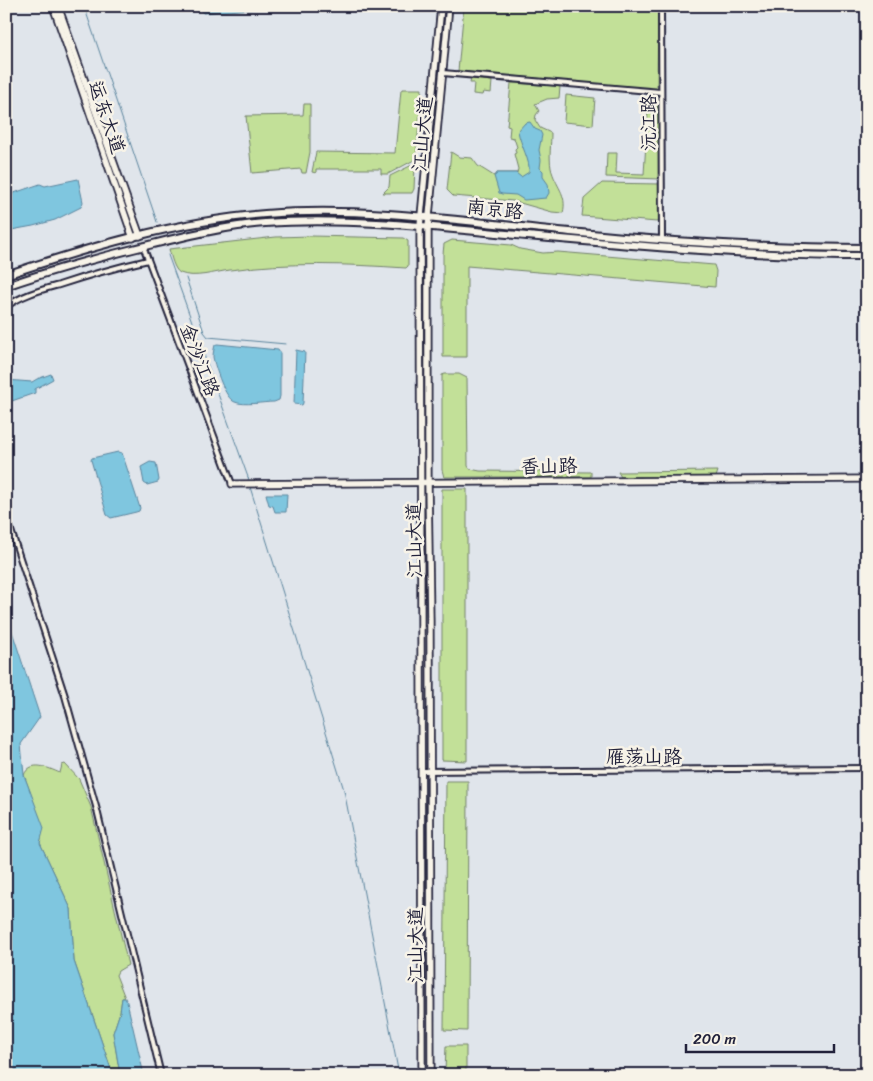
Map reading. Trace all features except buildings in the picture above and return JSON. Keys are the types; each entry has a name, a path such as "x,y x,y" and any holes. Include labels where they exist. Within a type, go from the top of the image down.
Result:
{"main road":[{"name":"南京路","path":"6,275 137,237 202,222 268,214 336,212 429,217 662,240 769,246 867,248"},
{"name":"南京路","path":"6,286 52,270 143,246 204,232 267,223 336,222 420,226 674,248 767,254 867,256"}],"street":[{"name":"运东大道","path":"52,6 137,237"},
{"name":"运东大道","path":"58,6 137,237"},
{"name":"江山大道","path":"430,1075 420,482 420,217 440,6"},
{"name":"江山大道","path":"422,1075 430,620 428,227 449,6"},
{"name":"沅江路","path":"661,6 662,240"},
{"path":"443,73 661,92"},
{"name":"金沙江路","path":"143,246 232,484"},
{"path":"6,307 20,298 36,292 111,268 148,260"},
{"name":"香山路","path":"232,484 867,479"},
{"path":"6,515 65,696 161,1075"},
{"name":"雁荡山路","path":"426,771 867,768"}],"green space":[{"path":"464,6 658,6 657,89 458,71"},
{"path":"471,79 492,81 491,93 473,94 474,83 470,83"},
{"path":"511,83 560,87 559,98 547,99 535,104 539,111 535,120 540,128 551,133 551,168 564,200 563,213 552,212 513,201 453,196 447,190 451,152 459,157 472,158 478,166 494,176 497,173 517,173 518,169 514,154 517,147 514,138 509,137 510,127 507,126"},
{"path":"422,89 416,158 414,160 388,174 381,174 381,169 316,169 316,173 312,172 316,152 395,153 401,90"},
{"path":"566,95 595,98 593,125 564,122"},
{"path":"649,95 660,96 660,179 606,177 607,153 617,153 616,173 644,174"},
{"path":"304,104 310,104 310,152 306,173 302,173 301,169 252,173 246,116 303,115"},
{"path":"412,165 415,166 414,189 412,193 383,193 389,187 390,176"},
{"path":"602,183 660,184 660,221 582,216 584,199"},
{"path":"276,237 403,238 408,241 408,266 406,268 295,265 252,267 186,275 176,269 169,249"},
{"path":"452,240 511,245 520,249 543,253 558,252 714,265 716,271 715,287 467,266 467,357 443,357 443,254 444,244"},
{"path":"459,374 467,378 468,466 470,469 480,471 591,472 591,477 444,477 442,470 442,375"},
{"path":"718,471 716,477 621,477 618,472"},
{"path":"442,489 467,489 467,761 442,760"},
{"path":"65,764 79,779 91,807 128,965 118,971 116,975 125,998 122,998 120,1012 113,1033 120,1075 113,1075 74,961 71,909 40,843 43,828 24,775 27,770 35,766 45,767 60,773 62,765"},
{"path":"446,781 468,781 467,1031 444,1030"},
{"path":"446,1046 466,1046 466,1072 445,1073"}],"water":[{"path":"201,6 276,6 276,7 203,13"},
{"path":"530,122 542,135 539,150 540,168 548,184 549,193 546,198 524,200 516,195 499,193 494,176 497,173 516,173 521,177 529,172 518,131 525,123"},
{"path":"78,179 83,202 81,207 55,220 6,231 6,202 14,193 40,184 45,186"},
{"path":"217,344 278,350 280,353 279,400 249,404 231,400 221,382 214,362 213,352"},
{"path":"296,350 305,352 302,405 294,404"},
{"path":"51,374 53,379 35,389 35,393 6,403 6,380 32,382"},
{"path":"118,452 122,453 140,508 139,511 111,518 107,515 91,460 92,458"},
{"path":"150,462 156,463 159,480 147,485 144,483 141,467"},
{"path":"266,494 287,494 286,512 275,512 273,506 269,505"},
{"path":"6,613 40,717 21,744 24,775 44,828 40,843 71,909 74,961 113,1075 6,1075"},
{"path":"122,998 125,998 127,1002 144,1075 120,1075 113,1033 120,1012"}],"waterway":[{"path":"84,6 157,222"},
{"path":"168,255 249,480"},
{"path":"186,278 204,332 208,337 286,344"},
{"path":"250,487 344,790 399,1075"}]}
